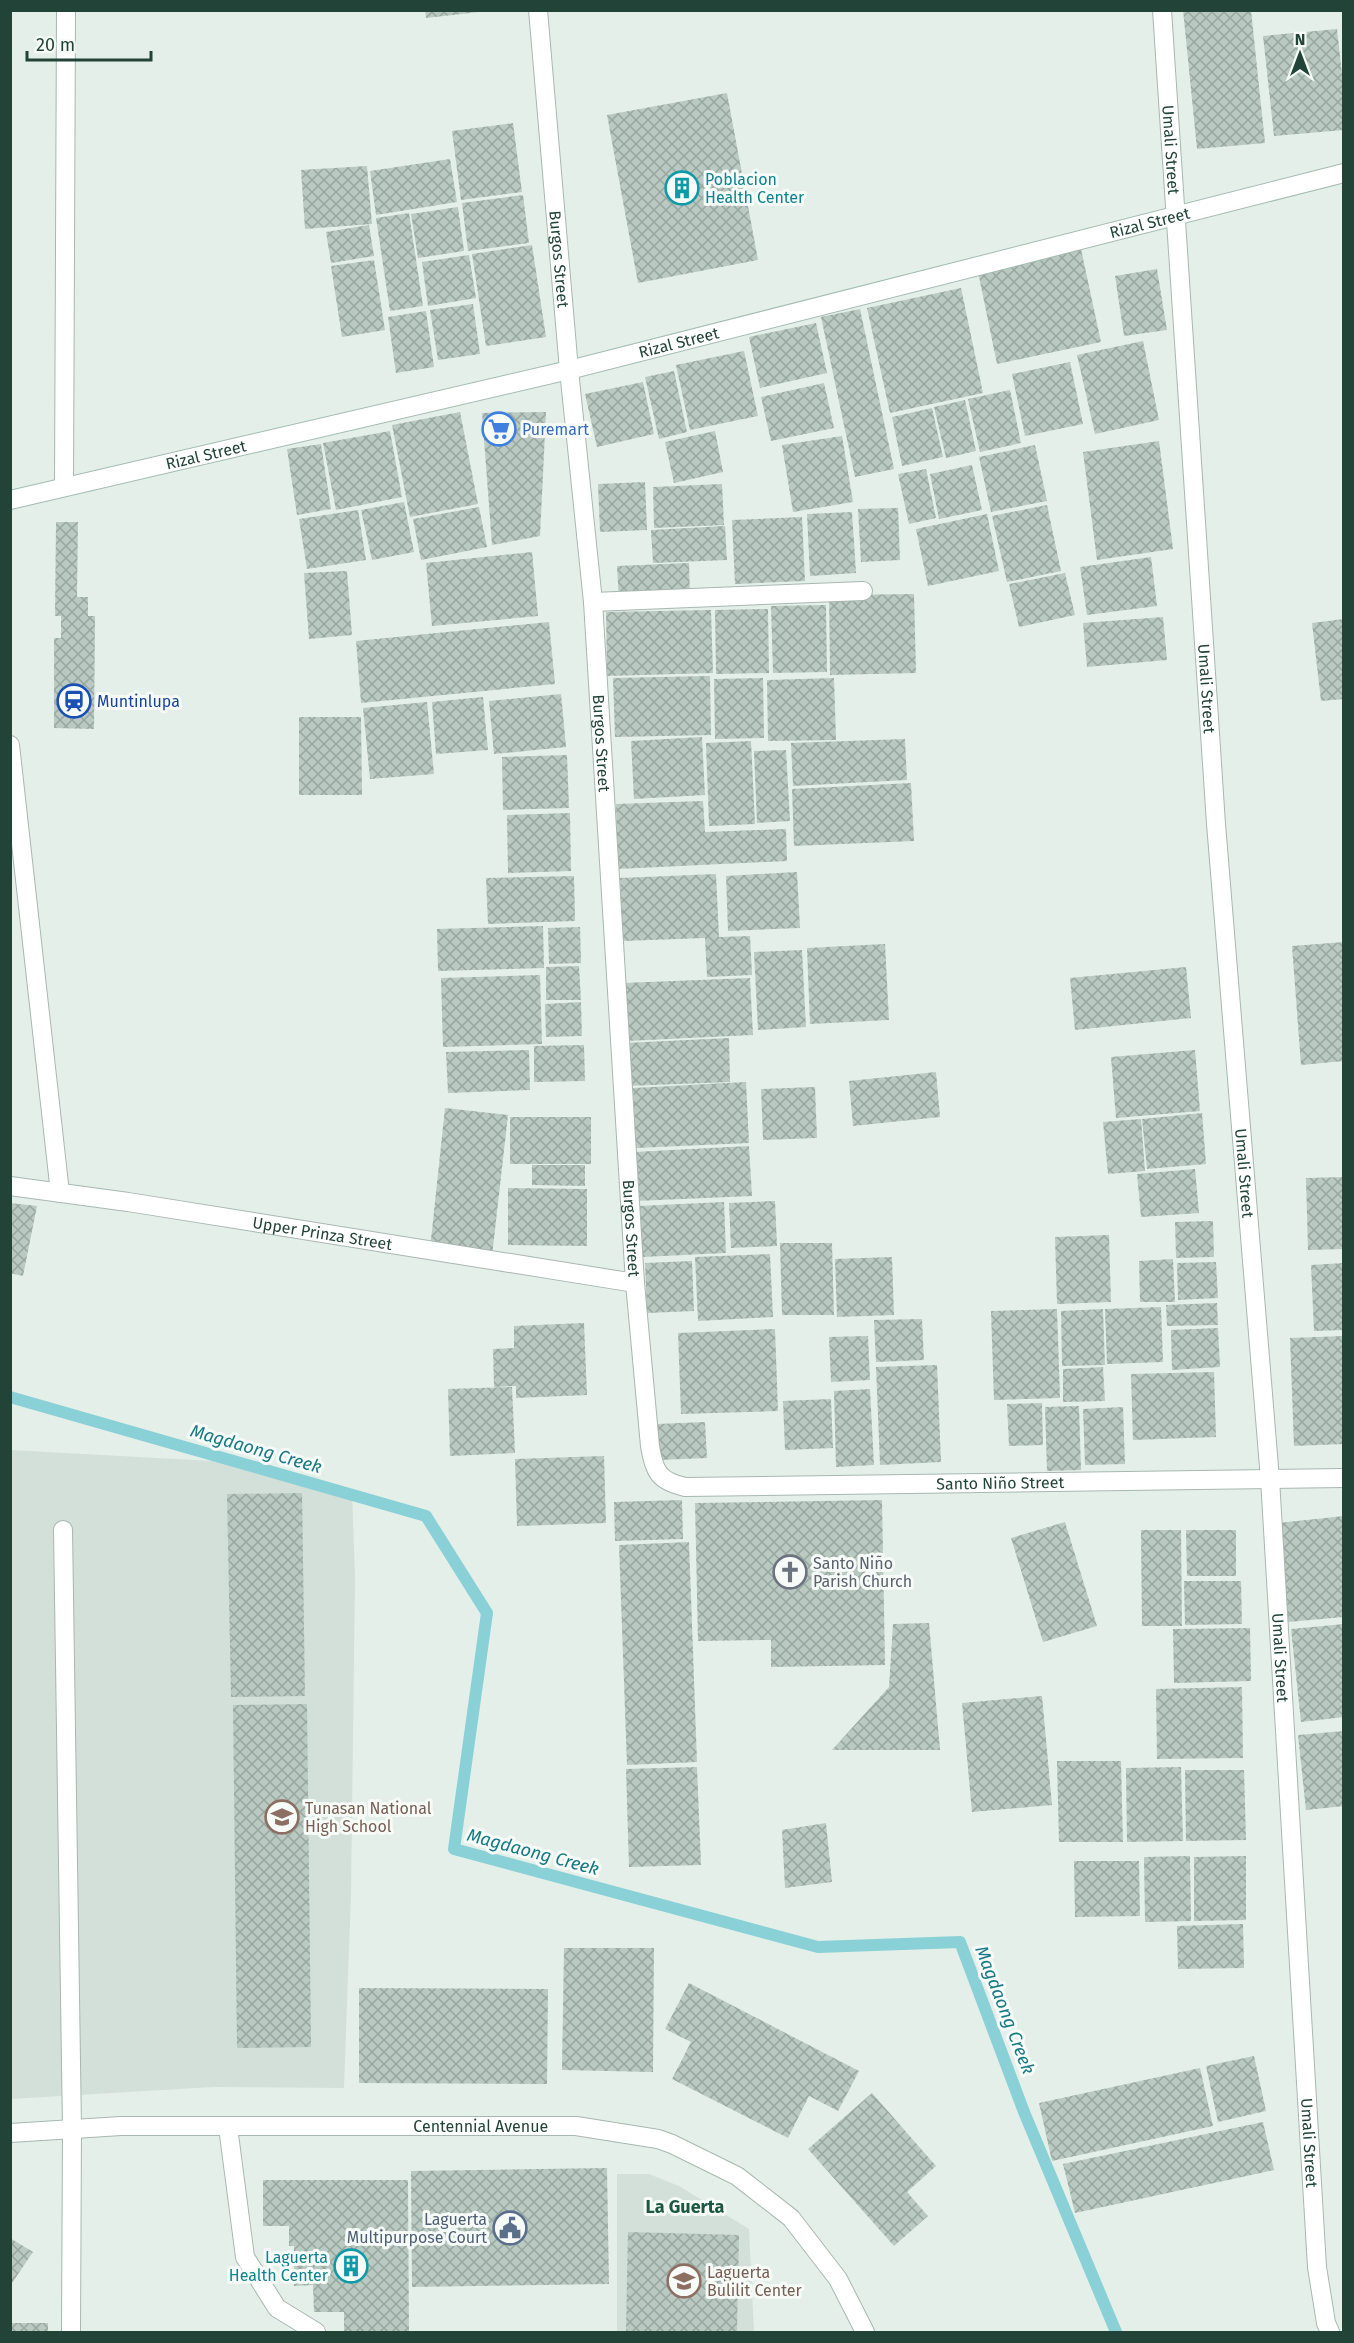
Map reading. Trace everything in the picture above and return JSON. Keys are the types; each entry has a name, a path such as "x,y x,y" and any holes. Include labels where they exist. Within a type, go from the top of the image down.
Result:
{"street":[{"path":"64,487 66,10"},
{"name":"Burgos Street","path":"538,10 569,370 592,602 635,1283 650,1446 653,1463 659,1476"},
{"name":"Umali Street","path":"1162,10 1216,824 1270,1479 1317,2267 1326,2323 1330,2332"},
{"name":"Rizal Street","path":"10,500 569,370 1344,172"},
{"path":"592,602 863,591"},
{"path":"10,745 60,1193"},
{"name":"Upper Prinza Street","path":"10,1186 635,1283"},
{"name":"Santo Niño Street","path":"659,1476 671,1484 685,1487 1344,1478"},
{"path":"63,1530 72,2129 71,2332"},
{"name":"Centennial Avenue","path":"10,2133 121,2127 576,2126 658,2139 737,2176 791,2218 838,2278 865,2332"},
{"path":"228,2127 245,2257 277,2308 316,2332"}],"shaded area":[{"path":"10,1450 213,1461 352,1490 355,1578 351,1894 344,2088 213,2087 11,2099"},
{"name":"Laguerta Bulilit Center","path":"617,2174 649,2174 679,2186 749,2229 754,2332 617,2332"}],"building":[{"path":"425,10 479,10 479,12 426,18"},
{"path":"1183,10 1251,10 1265,143 1197,149"},
{"path":"1337,29 1344,93 1344,130 1274,136 1263,36"},
{"name":"Poblacion Health Center","path":"727,93 758,260 638,283 607,115"},
{"path":"513,123 522,192 461,200 452,131"},
{"path":"450,159 457,202 376,215 370,171"},
{"path":"367,166 372,224 305,229 301,170"},
{"path":"523,195 529,243 468,251 462,203"},
{"path":"458,207 464,251 418,258 411,214"},
{"path":"409,213 423,306 390,311 376,218"},
{"path":"369,225 374,256 331,263 326,232"},
{"path":"532,245 546,337 486,346 472,254"},
{"path":"1081,249 1101,342 997,364 978,272"},
{"path":"469,255 476,298 428,306 422,262"},
{"path":"374,260 385,330 342,337 331,266"},
{"path":"1157,269 1167,330 1124,336 1115,276"},
{"path":"961,288 983,393 890,413 867,308"},
{"path":"473,304 480,354 438,360 430,310"},
{"path":"860,309 894,469 855,477 821,317"},
{"path":"426,311 434,367 396,373 388,317"},
{"path":"816,323 827,373 760,388 749,337"},
{"path":"1143,341 1159,420 1095,434 1077,355"},
{"path":"744,351 758,416 690,430 676,365"},
{"path":"1070,362 1083,424 1025,436 1012,374"},
{"path":"674,371 687,432 659,439 645,377"},
{"path":"643,382 654,434 597,447 585,394"},
{"path":"824,383 834,428 771,441 761,397"},
{"path":"1010,390 1021,443 980,452 968,399"},
{"path":"965,400 976,451 946,458 934,407"},
{"path":"932,408 943,457 902,466 892,417"},
{"path":"460,412 478,504 410,517 392,425"},
{"path":"546,412 540,536 492,545 482,413"},
{"path":"390,431 402,497 336,510 323,443"},
{"path":"715,431 723,472 674,483 665,442"},
{"path":"842,436 853,502 793,512 782,445"},
{"path":"1159,441 1173,549 1097,560 1083,452"},
{"path":"321,444 331,509 297,515 287,449"},
{"path":"1035,445 1047,501 991,512 979,457"},
{"path":"972,465 982,510 939,519 930,474"},
{"path":"926,469 936,518 909,524 898,474"},
{"path":"645,482 647,530 600,532 598,484"},
{"path":"722,484 724,525 654,528 653,487"},
{"path":"404,502 414,552 372,560 361,510"},
{"path":"1047,505 1061,571 1007,582 992,516"},
{"path":"479,507 487,547 421,560 413,519"},
{"path":"898,508 900,560 861,562 858,509"},
{"path":"358,510 366,560 307,569 299,519"},
{"path":"852,512 856,573 810,576 807,514"},
{"path":"987,514 999,571 928,586 916,529"},
{"path":"802,517 805,581 735,584 732,520"},
{"path":"56,522 78,522 77,597 88,597 88,616 95,616 94,729 54,728 54,638 61,638 61,616 55,616"},
{"path":"725,526 727,560 653,563 651,530"},
{"path":"532,552 538,616 432,626 426,563"},
{"path":"1151,557 1157,606 1087,615 1080,567"},
{"path":"689,563 690,597 619,601 617,566"},
{"path":"347,571 352,635 309,639 304,573"},
{"path":"1065,573 1075,615 1019,627 1009,584"},
{"path":"914,594 916,673 830,675 829,595"},
{"path":"826,605 827,672 773,673 771,606"},
{"path":"768,609 769,673 716,674 715,610"},
{"path":"711,610 713,673 607,676 606,612"},
{"path":"1163,617 1167,660 1087,667 1083,623"},
{"path":"1344,619 1344,699 1321,701 1312,623"},
{"path":"549,622 555,684 361,703 356,641"},
{"path":"710,676 711,735 615,737 613,678"},
{"path":"763,678 764,738 715,739 714,679"},
{"path":"834,678 836,740 768,741 767,680"},
{"path":"561,694 566,747 494,754 489,701"},
{"path":"483,697 488,750 436,754 432,702"},
{"path":"427,702 434,774 370,779 363,708"},
{"path":"299,717 361,717 362,795 299,795"},
{"path":"702,737 705,795 634,799 631,741"},
{"path":"905,739 907,780 793,786 791,743"},
{"path":"751,741 755,824 709,826 706,743"},
{"path":"786,750 790,821 757,823 754,751"},
{"path":"567,755 569,808 503,810 502,757"},
{"path":"911,783 914,841 794,846 792,789"},
{"path":"703,801 705,832 786,829 787,861 618,869 616,804"},
{"path":"570,813 571,871 508,873 507,815"},
{"path":"797,872 800,928 728,931 726,876"},
{"path":"716,874 719,937 750,936 752,975 707,977 705,938 623,941 620,878"},
{"path":"574,876 575,921 488,924 486,878"},
{"path":"543,926 544,968 438,971 437,929"},
{"path":"580,927 581,963 549,964 548,928"},
{"path":"1344,942 1344,1061 1301,1065 1292,946"},
{"path":"885,944 889,1020 810,1024 807,948"},
{"path":"802,950 806,1027 758,1030 754,952"},
{"path":"579,966 581,1000 546,1000 546,967"},
{"path":"1186,967 1191,1018 1075,1030 1070,978"},
{"path":"540,975 542,1044 443,1047 441,978"},
{"path":"750,978 753,1035 626,1041 623,983"},
{"path":"581,1002 582,1036 546,1037 545,1004"},
{"path":"729,1038 730,1082 627,1086 625,1043"},
{"path":"584,1045 585,1081 534,1082 534,1046"},
{"path":"529,1050 530,1090 448,1093 446,1052"},
{"path":"1195,1050 1200,1111 1116,1118 1111,1057"},
{"path":"936,1072 940,1117 853,1126 849,1081"},
{"path":"746,1082 749,1143 636,1148 633,1088"},
{"path":"815,1087 817,1138 763,1140 761,1089"},
{"path":"445,1108 508,1115 492,1256 430,1249"},
{"path":"1202,1113 1206,1164 1147,1169 1142,1119"},
{"path":"510,1117 591,1117 591,1164 510,1164"},
{"path":"1141,1119 1145,1171 1108,1174 1103,1122"},
{"path":"749,1146 752,1196 636,1201 634,1152"},
{"path":"532,1165 585,1165 585,1186 532,1185"},
{"path":"1195,1169 1199,1213 1141,1217 1137,1174"},
{"path":"1344,1177 1344,1249 1308,1250 1306,1178"},
{"path":"508,1188 587,1189 587,1246 508,1245"},
{"path":"775,1201 777,1246 731,1248 729,1203"},
{"path":"724,1202 726,1253 642,1257 639,1206"},
{"path":"10,1203 37,1206 23,1276 10,1273"},
{"path":"1213,1221 1214,1257 1176,1258 1175,1222"},
{"path":"1109,1235 1111,1302 1057,1304 1055,1237"},
{"path":"780,1243 832,1243 834,1315 782,1315"},
{"path":"770,1254 773,1317 698,1321 695,1257"},
{"path":"892,1257 894,1315 837,1317 835,1259"},
{"path":"1173,1259 1175,1302 1140,1302 1139,1261"},
{"path":"692,1261 694,1311 647,1313 645,1263"},
{"path":"1216,1262 1218,1298 1178,1300 1177,1263"},
{"path":"1344,1263 1344,1330 1314,1331 1311,1265"},
{"path":"1217,1303 1218,1325 1167,1326 1166,1305"},
{"path":"1161,1307 1163,1362 1107,1364 1105,1309"},
{"path":"1057,1309 1060,1398 994,1400 991,1311"},
{"path":"1103,1309 1105,1365 1062,1366 1061,1311"},
{"path":"922,1319 924,1360 876,1362 874,1320"},
{"path":"584,1323 587,1395 516,1398 516,1386 494,1387 493,1349 514,1348 514,1326"},
{"path":"1218,1328 1220,1367 1172,1370 1171,1330"},
{"path":"775,1329 778,1411 681,1414 678,1333"},
{"path":"868,1336 870,1380 831,1382 829,1337"},
{"path":"1344,1336 1344,1444 1294,1446 1290,1338"},
{"path":"937,1365 941,1462 880,1465 876,1367"},
{"path":"1103,1367 1105,1401 1063,1402 1063,1369"},
{"path":"1214,1372 1216,1437 1133,1440 1131,1374"},
{"path":"512,1387 515,1453 450,1456 448,1389"},
{"path":"870,1389 874,1465 836,1467 834,1391"},
{"path":"831,1399 833,1448 785,1450 783,1401"},
{"path":"1042,1403 1043,1445 1009,1446 1007,1404"},
{"path":"1079,1406 1081,1470 1047,1471 1045,1407"},
{"path":"1123,1407 1125,1464 1085,1465 1083,1409"},
{"path":"705,1422 707,1458 658,1460 657,1424"},
{"path":"604,1456 606,1523 517,1526 515,1459"},
{"path":"302,1493 305,1696 231,1697 227,1494"},
{"path":"682,1500 683,1539 615,1541 614,1502"},
{"name":"Santo Niño Parish Church","path":"882,1500 885,1665 771,1667 771,1640 698,1641 695,1503"},
{"path":"1344,1516 1344,1617 1288,1622 1278,1523"},
{"path":"1065,1522 1097,1626 1043,1642 1011,1538"},
{"path":"1141,1530 1181,1530 1182,1626 1142,1626"},
{"path":"1186,1530 1236,1530 1236,1576 1187,1576"},
{"path":"689,1542 697,1762 627,1765 619,1545"},
{"path":"1184,1581 1241,1581 1242,1624 1185,1625"},
{"path":"929,1623 940,1750 832,1750 889,1687 893,1624"},
{"path":"1344,1624 1344,1717 1301,1722 1291,1629"},
{"path":"1250,1628 1251,1681 1174,1683 1173,1629"},
{"path":"1242,1687 1243,1758 1157,1759 1156,1689"},
{"path":"1042,1696 1052,1805 972,1812 962,1703"},
{"path":"307,1704 311,2047 237,2048 233,1705"},
{"path":"1344,1731 1344,1806 1306,1810 1298,1735"},
{"path":"1057,1761 1121,1761 1123,1842 1059,1842"},
{"path":"697,1767 701,1865 629,1867 626,1769"},
{"path":"1181,1767 1183,1841 1127,1842 1126,1768"},
{"path":"1185,1770 1244,1770 1246,1840 1186,1841"},
{"path":"826,1823 832,1882 785,1888 782,1830"},
{"path":"1190,1856 1191,1921 1145,1922 1144,1857"},
{"path":"1246,1856 1246,1920 1194,1921 1194,1857"},
{"path":"1074,1861 1139,1861 1140,1916 1075,1917"},
{"path":"1243,1924 1244,1968 1178,1969 1177,1926"},
{"path":"564,1948 654,1948 653,2072 562,2070"},
{"path":"689,1983 859,2071 838,2111 809,2096 788,2138 672,2079 691,2042 665,2029"},
{"path":"359,1988 548,1989 547,2084 359,2083"},
{"path":"1254,2056 1266,2111 1218,2122 1206,2066"},
{"path":"1200,2068 1213,2126 1052,2161 1039,2103"},
{"path":"872,2093 936,2166 907,2192 928,2216 894,2246 808,2149"},
{"path":"1263,2122 1274,2170 1075,2213 1063,2164"},
{"name":"Laguerta Multipurpose Court","path":"607,2168 609,2284 412,2287 411,2171"},
{"name":"Laguerta Health Center","path":"263,2180 408,2180 409,2332 344,2332 344,2312 314,2312 313,2285 294,2286 294,2246 289,2246 289,2226 263,2226"},
{"path":"628,2232 739,2235 737,2332 626,2332"},
{"path":"10,2238 33,2252 10,2286"},
{"path":"10,2323 48,2323 48,2332 10,2332"}],"waterway":[{"name":"Magdaong Creek","path":"10,1397 426,1516 487,1613 454,1849 818,1947 960,1942 1024,2112 1116,2332"}],"place":[{"name":"Poblacion Health Center","path":"682,188"},
{"name":"Puremart","path":"499,429"},
{"name":"Muntinlupa","path":"74,701"},
{"name":"Santo Niño Parish Church","path":"790,1572"},
{"name":"Tunasan National High School","path":"282,1817"},
{"name":"Laguerta Multipurpose Court","path":"510,2228"},
{"name":"Laguerta Health Center","path":"351,2266"},
{"name":"Laguerta Bulilit Center","path":"684,2281"}],"district":[{"name":"La Guerta","path":"685,2207"}]}
